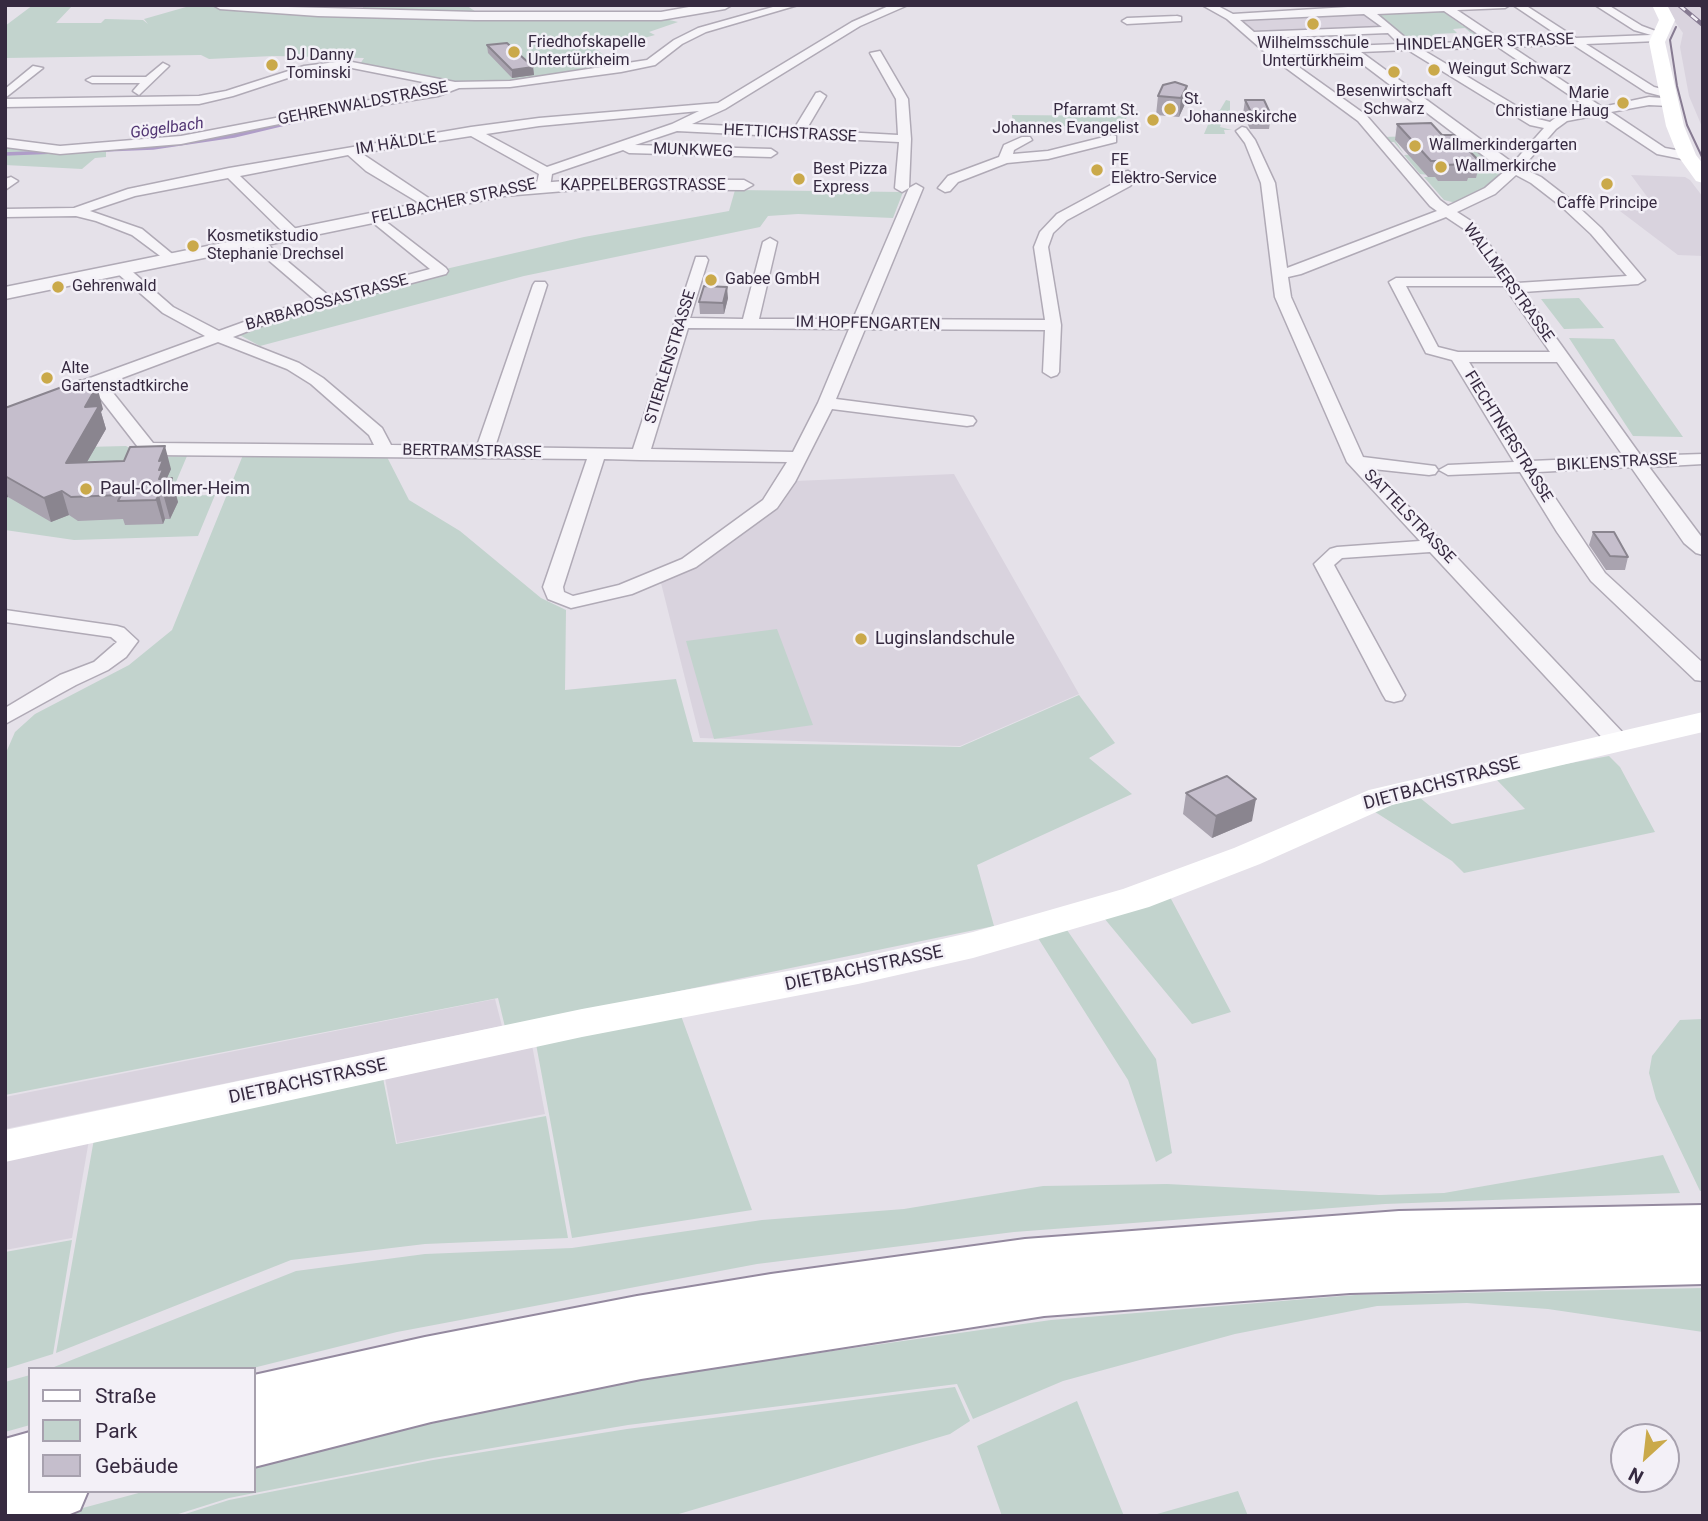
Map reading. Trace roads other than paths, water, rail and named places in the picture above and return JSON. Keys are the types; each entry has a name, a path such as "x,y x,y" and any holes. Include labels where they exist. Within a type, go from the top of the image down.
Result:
{"highway":[{"path":"256,1400 425,1361 637,1319 771,1296 1025,1260 1399,1232 1703,1226"},
{"path":"256,1440 431,1396 641,1355 1044,1294 1350,1271 1703,1262"},
{"path":"5,1465 28,1459"},
{"path":"5,1507 52,1493"}],"main road":[{"path":"1659,5 1667,20 1658,36 1680,141 1687,156 1703,177"},
{"name":"DIETBACHSTRASSE","path":"5,1146 582,1023 858,971 972,946 1136,898 1247,856 1381,797 1616,740 1703,722"}],"street":[{"path":"220,5 318,12 475,16 661,16 725,5"},
{"name":"GEHRENWALDSTRASSE","path":"5,143 60,150 181,140 338,108 438,92 458,85 510,84 638,66 651,63 678,42 702,30 793,5"},
{"name":"FELLBACHER STRASSE","path":"5,293 504,191 544,179 616,148 676,127 721,106 856,24 877,13 903,5"},
{"name":"WALLMERSTRASSE","path":"1207,5 1231,17 1271,52 1362,118 1435,203 1469,226 1691,539 1703,550"},
{"path":"1231,17 1362,8 1505,5"},
{"path":"1518,5 1650,90 1670,98"},
{"path":"1600,5 1638,28 1658,36"},
{"path":"1444,7 1661,151 1687,156"},
{"path":"1362,8 1387,26 1388,30 1404,43 1534,121 1552,126"},
{"path":"1127,20 1177,19"},
{"path":"1253,35 1388,30"},
{"name":"HINDELANGER STRASSE","path":"1271,52 1658,36"},
{"path":"1349,48 1502,163 1536,180 1577,213 1612,248 1637,281 1510,285"},
{"path":"597,454 552,587 555,595 571,602 653,580 689,563 770,504 786,482 825,403 859,324 909,188 902,99 876,53"},
{"path":"5,103 199,100 229,94 308,68 336,65 352,65 458,85"},
{"path":"130,102 163,66"},
{"path":"5,95 37,68"},
{"path":"92,80 148,80"},
{"path":"5,82 20,82"},
{"path":"797,135 820,96"},
{"path":"1279,274 1296,271 1450,212 1490,191 1516,169 1552,126 1563,118 1670,98"},
{"path":"74,118 90,102"},
{"name":"IM HÄLDLE","path":"76,212 133,192 229,172 471,131 626,113 721,106"},
{"name":"HETTICHSTRASSE","path":"676,127 905,139"},
{"path":"471,131 544,179"},
{"name":"SATTELSTRASSE","path":"1242,131 1251,143 1268,183 1283,297 1356,462 1616,740"},
{"path":"770,170 771,153 777,134"},
{"path":"945,188 953,179 1005,159 1048,155 1112,139"},
{"path":"1005,159 1008,148 1026,140"},
{"name":"MUNKWEG","path":"616,148 771,153"},
{"path":"351,151 371,168 431,206"},
{"path":"229,172 294,235"},
{"path":"1051,372 1053,325 1041,247 1047,232 1062,217 1125,183 1130,178 1128,175"},
{"name":"KAPPELBERGSTRASSE","path":"544,179 627,184 744,185"},
{"path":"5,213 76,212 101,218 137,232 171,260"},
{"name":"BARBAROSSASTRASSE","path":"72,391 282,313 441,271 376,218"},
{"path":"750,323 770,242"},
{"path":"257,243 326,302"},
{"name":"STIERLENSTRASSE","path":"640,454 701,260"},
{"path":"122,270 168,310 217,336 293,366 317,381 376,432 385,450"},
{"name":"FIECHTNERSTRASSE","path":"1510,285 1396,282 1433,350 1458,357 1566,532 1598,577 1703,675"},
{"path":"484,452 540,285"},
{"name":"IM HOPFENGARTEN","path":"683,323 1053,325"},
{"path":"1458,357 1562,357"},
{"path":"96,382 147,447"},
{"path":"825,403 967,421"},
{"name":"BERTRAMSTRASSE","path":"147,447 165,451 385,450 798,457"},
{"name":"BIKLENSTRASSE","path":"1448,470 1703,459"},
{"path":"1356,462 1429,470"},
{"path":"1394,695 1324,564 1337,553 1437,546"},
{"path":"5,616 117,632 128,641 119,653 101,666 68,680 5,717"}],"waterway":[{"name":"Gögelbach","path":"5,154 153,148 234,136 318,116"}],"tram line":[{"path":"1676,27 1670,40 1677,86 1687,125 1703,159"}],"railway":[{"path":"1679,5 1703,25"}],"place":[{"name":"Wilhelmsschule Untertürkheim","path":"1313,24"},
{"name":"Friedhofskapelle Untertürkheim","path":"514,52"},
{"name":"DJ Danny Tominski","path":"272,65"},
{"name":"Weingut Schwarz","path":"1434,70"},
{"name":"Besenwirtschaft Schwarz","path":"1394,72"},
{"name":"Marie Christiane Haug","path":"1623,103"},
{"name":"St. Johanneskirche","path":"1170,109"},
{"name":"Pfarramt St. Johannes Evangelist","path":"1153,120"},
{"name":"Wallmerkindergarten","path":"1415,146"},
{"name":"Wallmerkirche","path":"1441,167"},
{"name":"FE Elektro-Service","path":"1097,170"},
{"name":"Best Pizza Express","path":"799,179"},
{"name":"Caffè Principe","path":"1607,184"},
{"name":"Kosmetikstudio Stephanie Drechsel","path":"193,246"},
{"name":"Gabee GmbH","path":"711,280"},
{"name":"Gehrenwald","path":"58,287"},
{"name":"Alte Gartenstadtkirche","path":"47,378"},
{"name":"Paul-Collmer-Heim","path":"86,489"},
{"name":"Luginslandschule","path":"861,639"}]}
